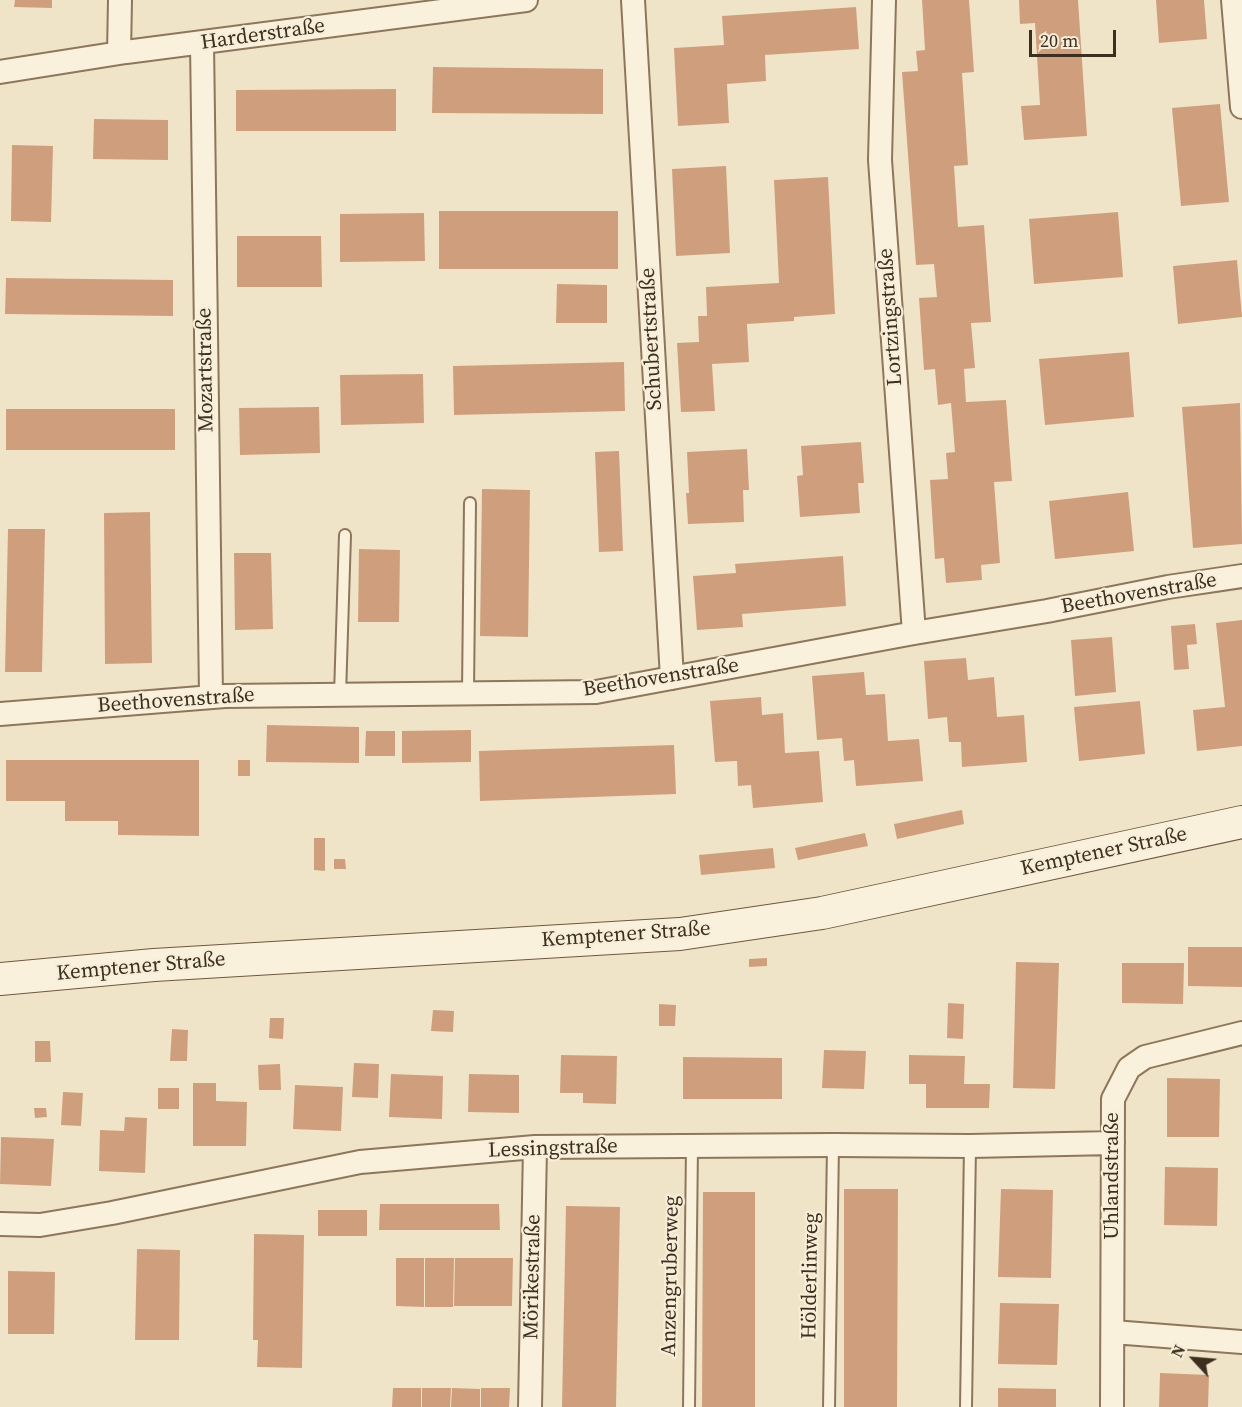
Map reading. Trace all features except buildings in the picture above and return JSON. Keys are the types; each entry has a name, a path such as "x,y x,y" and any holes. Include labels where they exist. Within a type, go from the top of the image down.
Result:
{"main road":[{"name":"Kemptener Straße","path":"0,979 154,964 680,934 822,913 1242,822"}],"street":[{"path":"119,53 120,0"},
{"name":"Harderstraße","path":"0,72 119,53 526,0"},
{"name":"Schubertstraße","path":"633,0 672,678"},
{"name":"Lortzingstraße","path":"884,0 880,160 914,633"},
{"path":"1233,0 1242,107"},
{"name":"Mozartstraße","path":"202,43 211,696"},
{"name":"Beethovenstraße","path":"0,714 211,696 596,692 1168,587 1242,576"},
{"name":"Uhlandstraße","path":"1112,1407 1113,1099 1129,1068 1145,1057 1242,1033"},
{"name":"Lessingstraße","path":"0,1224 40,1225 112,1213 360,1162 535,1147 970,1146 1113,1143"},
{"name":"Mörikestraße","path":"531,1407 535,1147"},
{"path":"1113,1332 1242,1342"}],"lane":[{"path":"468,693 470,503"},
{"path":"340,694 345,535"},
{"name":"Hölderlinweg","path":"829,1407 832,1145"},
{"name":"Anzengruberweg","path":"689,1407 692,1146"},
{"path":"966,1407 970,1146"}]}
